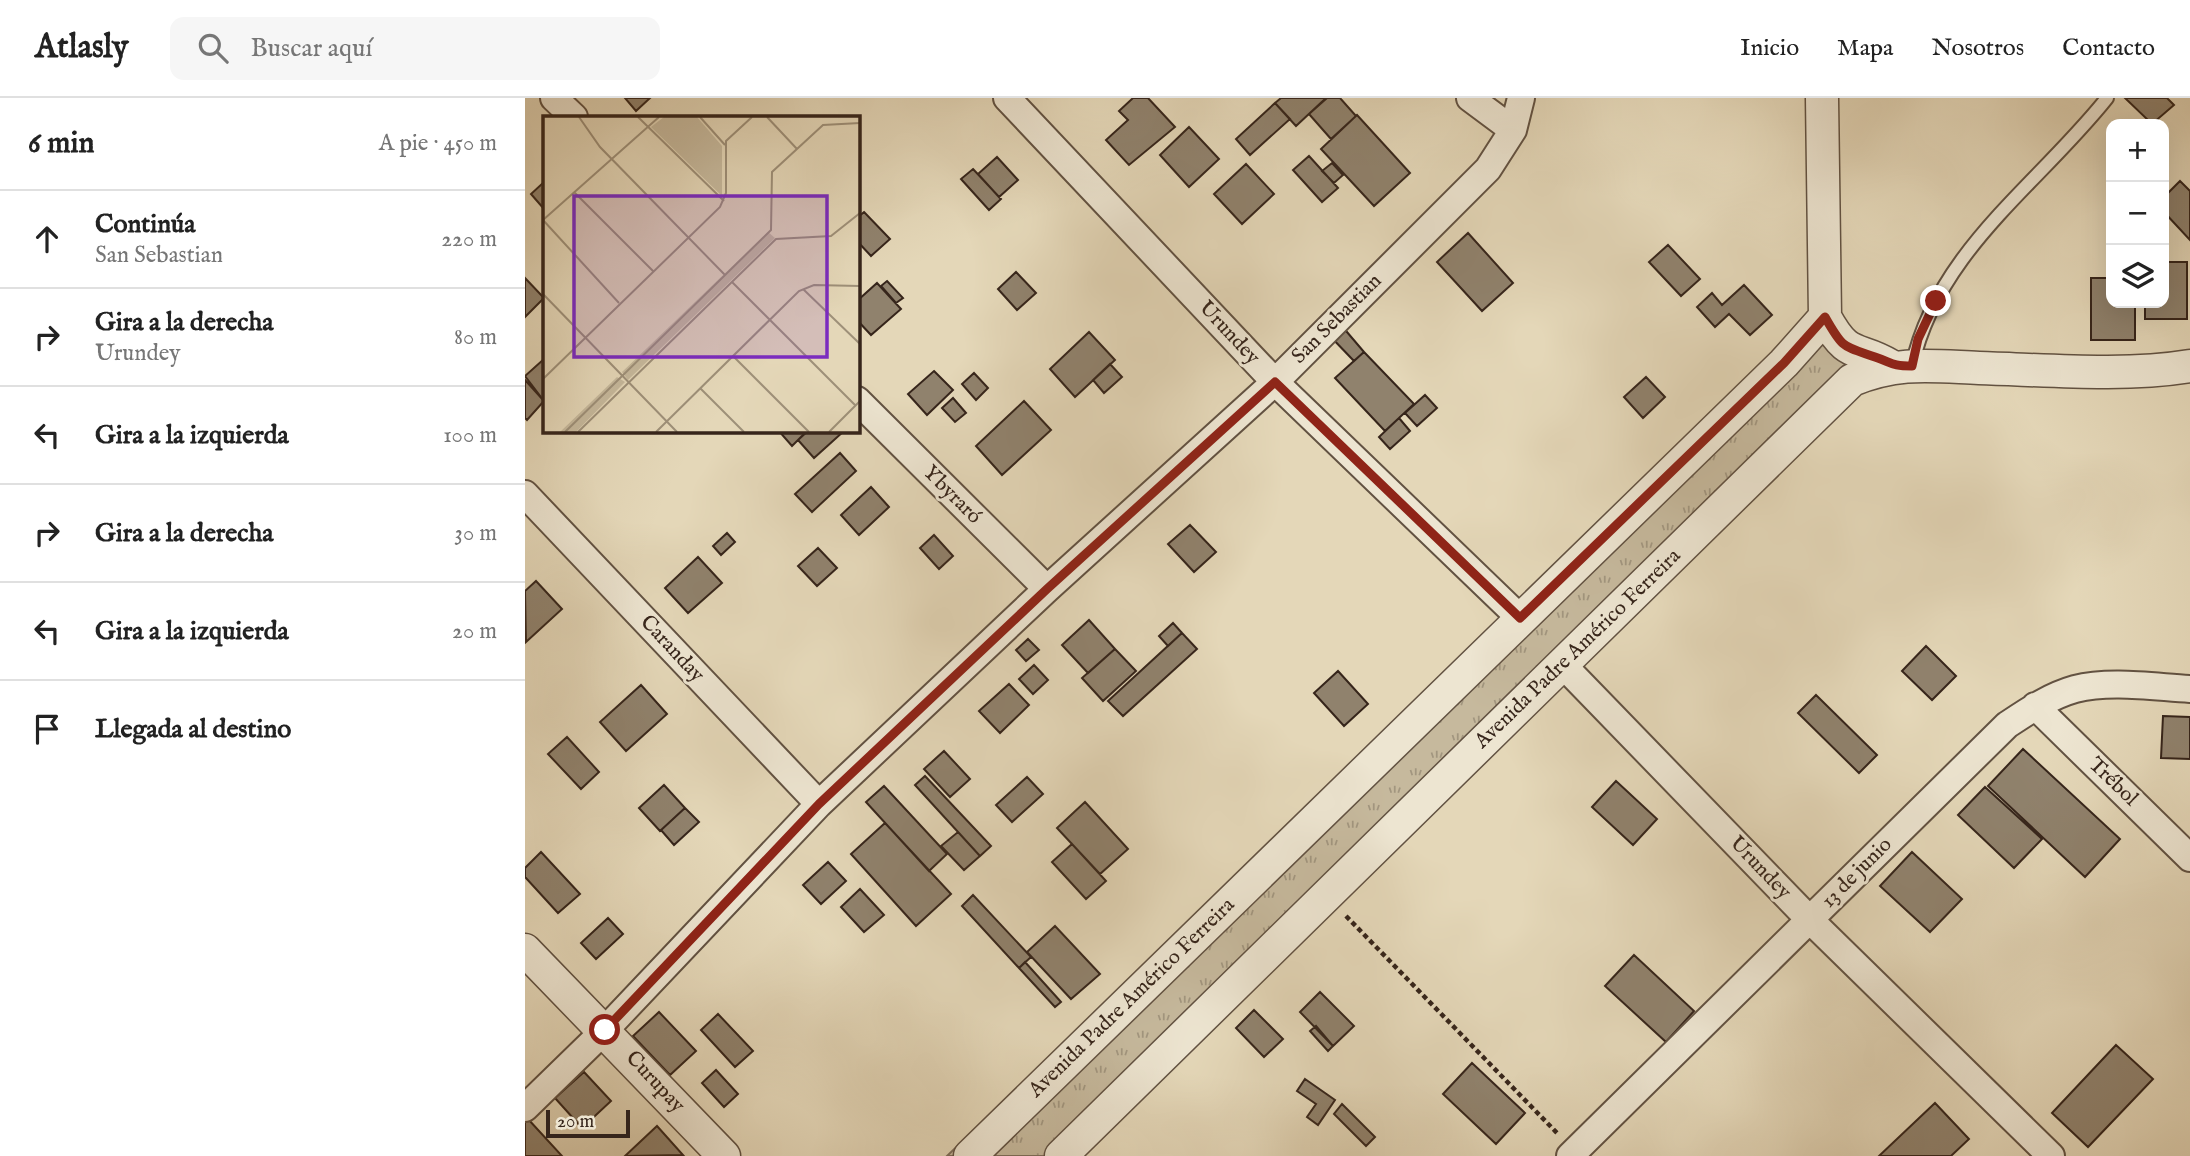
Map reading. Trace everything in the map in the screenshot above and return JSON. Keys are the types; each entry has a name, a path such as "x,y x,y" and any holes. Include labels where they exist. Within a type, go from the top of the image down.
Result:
{"street":[{"path":"554,98 573,116"},
{"name":"Urundey","path":"1007,98 1275,382 1520,618"},
{"path":"1470,98 1513,130"},
{"name":"San Sebastian","path":"525,1108 605,1030 819,804 1047,589 1275,382 1488,169 1513,130 1521,98"},
{"path":"1822,98 1825,317 1835,335 1849,350 1902,366"},
{"name":"Avenida Padre Américo Ferreira","path":"970,1156 1784,363 1825,317"},
{"name":"Avenida Padre Américo Ferreira","path":"1061,1156 1852,380 1902,366 2154,370 2190,366"},
{"name":"Ybyraró","path":"859,402 1047,589"},
{"name":"Caranday","path":"525,494 819,804"},
{"name":"Urundey","path":"1563,665 1810,920 2052,1156"},
{"name":"13 de junio","path":"1575,1154 2007,725 2035,706 2076,689 2108,686 2190,689"},
{"name":"Trébol","path":"2035,706 2190,858"},
{"name":"Curupay","path":"525,950 724,1156"}],"lane":[{"path":"1902,366 1959,259 2010,200 2074,139 2107,98"}],"path":[{"path":"1326,895 1575,1154"}],"green space":[{"path":"1802,335 1846,350 1851,374 1046,1156 947,1156"}],"building":[{"path":"625,98 650,98 636,111"},
{"path":"1133,98 1148,98 1175,127 1129,165 1106,140 1128,120 1119,111"},
{"path":"1281,98 1326,98 1296,126 1275,103"},
{"path":"1327,98 1340,98 1356,116 1331,139 1309,114"},
{"path":"2125,98 2167,98 2174,105 2158,119 2147,119"},
{"path":"1275,103 1290,119 1250,155 1236,139"},
{"path":"1357,115 1410,173 1374,206 1321,149"},
{"path":"1189,127 1219,159 1189,187 1160,155"},
{"path":"1309,156 1338,188 1322,202 1293,170"},
{"path":"997,157 1018,180 999,197 978,174"},
{"path":"1332,163 1343,175 1334,183 1322,171"},
{"path":"1246,164 1274,194 1242,224 1214,194"},
{"path":"973,169 1001,199 989,210 961,179"},
{"path":"2180,181 2190,191 2190,240 2169,217 2169,192"},
{"path":"543,183 543,208 531,194"},
{"path":"864,212 890,239 871,256 859,243 859,216"},
{"path":"1468,233 1513,283 1482,311 1437,262"},
{"path":"1668,245 1700,279 1681,296 1649,262"},
{"path":"2169,262 2187,262 2187,319 2145,319 2145,308 2169,308"},
{"path":"1016,272 1036,293 1017,310 998,289"},
{"path":"525,278 543,299 525,317"},
{"path":"2091,278 2106,278 2106,308 2135,308 2135,340 2091,340"},
{"path":"887,281 903,298 896,303 881,286"},
{"path":"877,283 901,309 871,335 859,322 859,299"},
{"path":"1744,285 1772,315 1750,335 1729,314 1715,327 1697,307 1712,293 1722,305"},
{"path":"1341,325 1364,352 1354,361 1329,335"},
{"path":"1089,332 1115,360 1075,397 1050,369"},
{"path":"1364,352 1414,404 1385,431 1335,378"},
{"path":"543,360 543,400 525,376"},
{"path":"1110,364 1122,377 1104,393 1093,380"},
{"path":"934,371 953,390 927,415 908,394"},
{"path":"974,373 988,388 976,400 962,384"},
{"path":"1646,377 1665,397 1643,418 1624,397"},
{"path":"525,380 543,402 527,420"},
{"path":"1425,395 1437,408 1417,426 1405,413"},
{"path":"953,398 966,413 955,422 942,408"},
{"path":"1024,401 1051,430 1002,475 976,446"},
{"path":"1399,418 1410,431 1390,449 1379,437"},
{"path":"780,432 806,432 792,446"},
{"path":"807,432 843,432 814,458 798,440"},
{"path":"840,453 856,471 812,512 795,494"},
{"path":"871,487 889,507 859,535 841,515"},
{"path":"1190,525 1216,552 1194,572 1168,544"},
{"path":"727,533 735,542 721,555 713,546"},
{"path":"934,535 953,556 939,569 920,548"},
{"path":"818,548 837,568 817,586 798,566"},
{"path":"698,557 722,583 688,613 665,588"},
{"path":"536,581 562,609 526,642 525,591"},
{"path":"1089,620 1115,649 1088,673 1062,645"},
{"path":"1173,623 1182,633 1168,646 1159,636"},
{"path":"1182,633 1197,649 1123,716 1108,701"},
{"path":"1028,639 1039,650 1026,661 1016,650"},
{"path":"1926,646 1956,676 1932,700 1902,671"},
{"path":"1115,649 1136,671 1103,701 1082,678"},
{"path":"1034,665 1048,680 1033,694 1019,679"},
{"path":"1338,671 1368,704 1344,726 1314,693"},
{"path":"1009,684 1029,705 1000,733 979,711"},
{"path":"641,685 667,714 626,751 600,722"},
{"path":"1816,695 1877,755 1859,773 1798,713"},
{"path":"2163,716 2190,717 2190,759 2161,758"},
{"path":"567,737 599,772 581,789 548,754"},
{"path":"2023,749 2120,839 2085,877 1988,786"},
{"path":"944,751 970,779 950,797 924,769"},
{"path":"925,776 991,846 980,856 915,785"},
{"path":"1027,777 1043,794 1012,822 996,805"},
{"path":"1616,781 1657,819 1633,845 1592,807"},
{"path":"664,785 685,808 660,831 639,808"},
{"path":"884,786 947,854 929,871 866,802"},
{"path":"1985,787 2042,839 2014,868 1958,815"},
{"path":"1085,802 1128,849 1100,874 1057,828"},
{"path":"685,808 699,822 674,845 661,830"},
{"path":"885,823 951,894 916,926 851,854"},
{"path":"958,832 980,856 964,870 941,846"},
{"path":"1072,844 1106,881 1086,899 1052,862"},
{"path":"541,852 580,894 558,913 525,877 525,868"},
{"path":"1912,852 1962,899 1930,932 1880,886"},
{"path":"828,862 846,881 821,904 803,885"},
{"path":"860,889 884,915 864,932 841,907"},
{"path":"973,895 1031,957 1019,968 962,906"},
{"path":"608,918 623,934 596,959 581,943"},
{"path":"1055,926 1100,974 1071,999 1027,952"},
{"path":"1634,955 1694,1011 1666,1042 1605,986"},
{"path":"1025,962 1061,1002 1055,1007 1019,968"},
{"path":"1320,992 1354,1026 1333,1046 1300,1012"},
{"path":"1254,1010 1283,1039 1264,1057 1236,1028"},
{"path":"659,1012 696,1051 670,1075 633,1036"},
{"path":"718,1014 753,1051 735,1067 701,1030"},
{"path":"1316,1026 1333,1046 1328,1051 1310,1031"},
{"path":"2116,1045 2153,1079 2088,1147 2052,1113"},
{"path":"1472,1063 1525,1113 1496,1144 1443,1094"},
{"path":"716,1070 738,1094 724,1107 702,1083"},
{"path":"584,1072 611,1101 582,1128 555,1098"},
{"path":"1305,1079 1335,1100 1318,1125 1307,1117 1316,1104 1297,1091"},
{"path":"1935,1103 1969,1139 1951,1156 1879,1156"},
{"path":"1342,1104 1375,1137 1366,1146 1334,1114"},
{"path":"528,1119 562,1156 525,1156 525,1122"},
{"path":"657,1126 683,1155 625,1156"}],"route":[{"path":"605,1030 819,804 1047,589 1275,382 1520,618 1784,363 1825,317 1835,335 1849,350 1876,357 1891,366 1912,366 1918,339 1936,301"}]}
